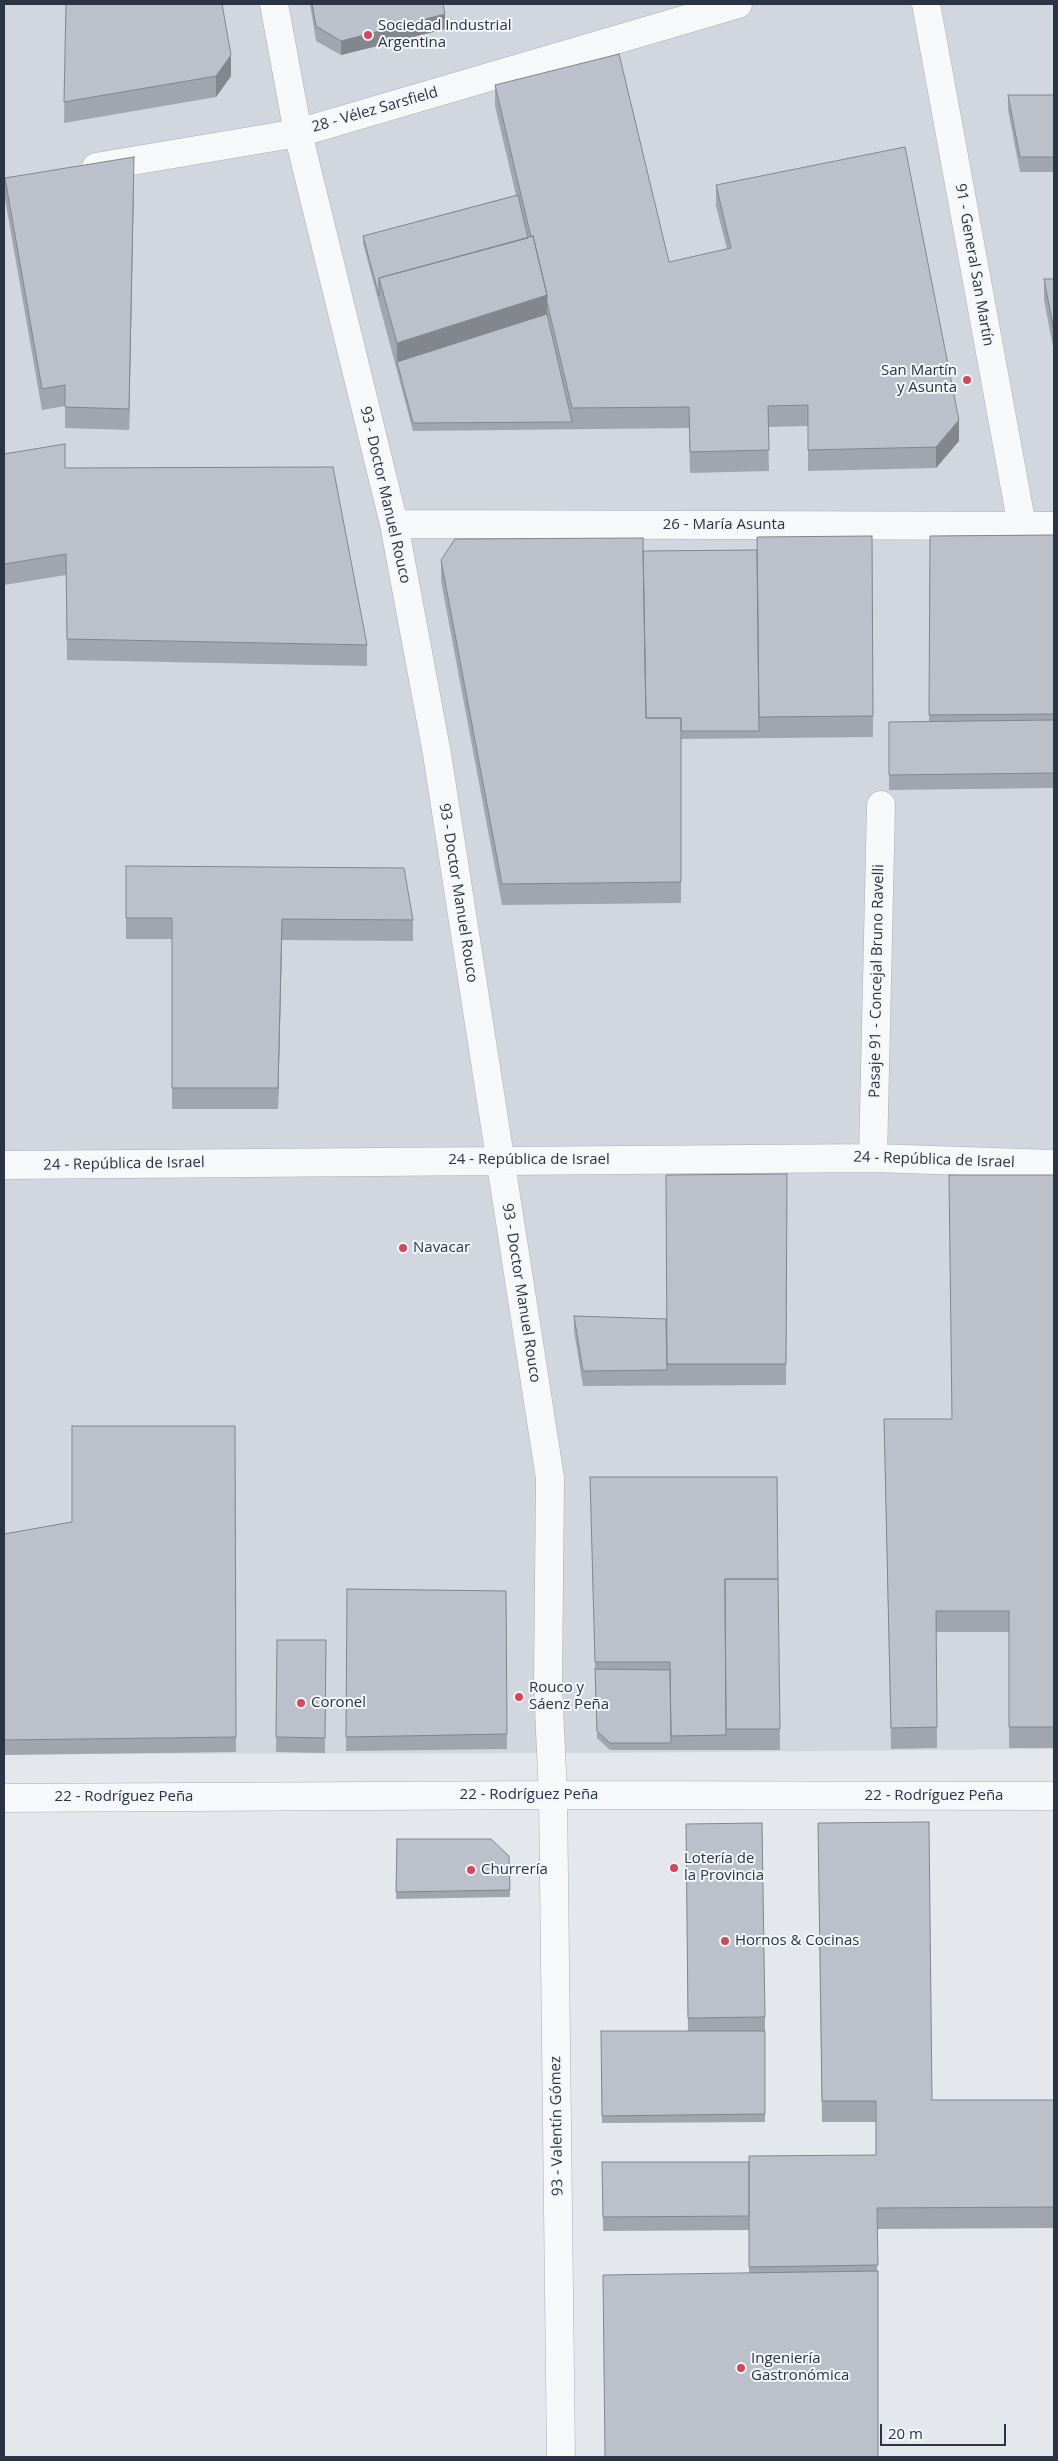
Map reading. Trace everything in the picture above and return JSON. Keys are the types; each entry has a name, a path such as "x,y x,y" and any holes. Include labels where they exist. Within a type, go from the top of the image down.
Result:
{"street":[{"name":"93 - Doctor Manuel Rouco","path":"274,4 298,133 394,524 437,754 550,1478 548,1686 553,1795"},
{"name":"28 - Vélez Sarsfield","path":"72,171 298,133 738,4"},
{"name":"91 - General San Martín","path":"926,4 1022,526"},
{"name":"26 - María Asunta","path":"394,524 1054,526"},
{"name":"Pasaje 91 - Concejal Bruno Ravelli","path":"874,1158 881,805"},
{"name":"24 - República de Israel","path":"4,1165 874,1158 1054,1164"},
{"name":"22 - Rodríguez Peña","path":"4,1798 553,1795 1054,1796"},
{"name":"93 - Valentín Gómez","path":"553,1795 562,2457"}],"shaded area":[{"path":"4,4 1054,4 1054,1749 599,1753 4,1754"}],"building":[{"path":"66,4 222,4 231,55 216,76 64,102"},
{"name":"Sociedad Industrial Argentina","path":"312,4 443,4 445,14 341,41 316,26"},
{"path":"619,54 669,262 731,248 716,185 905,147 959,420 936,447 808,450 808,405 768,406 769,450 690,452 689,407 572,408 533,236 531,237 495,85"},
{"path":"1008,95 1054,95 1054,157 1020,157"},
{"path":"134,157 129,409 65,407 65,385 42,389 5,178"},
{"path":"518,195 528,238 379,278 379,296 363,236"},
{"path":"533,236 547,295 397,343 379,278"},
{"path":"1044,279 1054,279 1054,331"},
{"path":"547,314 572,422 413,423 397,362"},
{"path":"65,444 65,468 333,467 367,645 67,639 66,554 4,564 4,454"},
{"path":"1054,535 1054,714 929,715 930,536"},
{"path":"872,536 873,716 759,717 757,537"},
{"path":"643,538 646,718 681,718 681,882 502,884 441,560 455,539"},
{"path":"757,550 759,731 681,731 681,718 646,718 643,551"},
{"path":"1054,720 1054,773 889,775 889,722"},
{"path":"126,866 404,868 413,920 282,919 278,1088 172,1088 172,918 126,918"},
{"path":"787,1174 786,1364 667,1364 666,1175"},
{"path":"949,1175 1054,1175 1054,1727 1009,1727 1009,1611 936,1611 937,1727 891,1728 884,1419 952,1419"},
{"path":"574,1316 666,1319 667,1370 583,1371"},
{"path":"72,1426 235,1426 236,1737 4,1740 4,1534 72,1522"},
{"path":"590,1477 777,1477 778,1579 725,1579 726,1735 671,1736 670,1662 595,1662"},
{"path":"725,1579 778,1579 780,1729 726,1729"},
{"path":"347,1589 506,1591 507,1734 346,1737"},
{"name":"Coronel","path":"277,1640 326,1640 325,1738 276,1737"},
{"path":"595,1669 670,1670 671,1743 610,1743 597,1731"},
{"path":"929,1822 932,2100 1054,2100 1054,2207 877,2208 878,2265 749,2267 749,2156 876,2155 876,2101 822,2101 818,1823"},
{"name":"Hornos & Cocinas","path":"762,1823 765,2017 688,2018 686,1824"},
{"path":"397,1839 491,1839 509,1856 510,1890 396,1892"},
{"path":"601,2031 765,2031 765,2114 602,2116"},
{"path":"602,2162 749,2162 749,2216 603,2217"},
{"name":"Ingeniería Gastronómica","path":"878,2271 878,2457 605,2457 603,2275"}],"place":[{"name":"Sociedad Industrial Argentina","path":"368,35"},
{"name":"San Martín y Asunta","path":"967,380"},
{"name":"Navacar","path":"403,1248"},
{"name":"Rouco y Sáenz Peña","path":"519,1697"},
{"name":"Coronel","path":"301,1703"},
{"name":"Lotería de la Provincia","path":"674,1868"},
{"name":"Churrería","path":"471,1870"},
{"name":"Hornos & Cocinas","path":"725,1941"},
{"name":"Ingeniería Gastronómica","path":"741,2368"}]}
